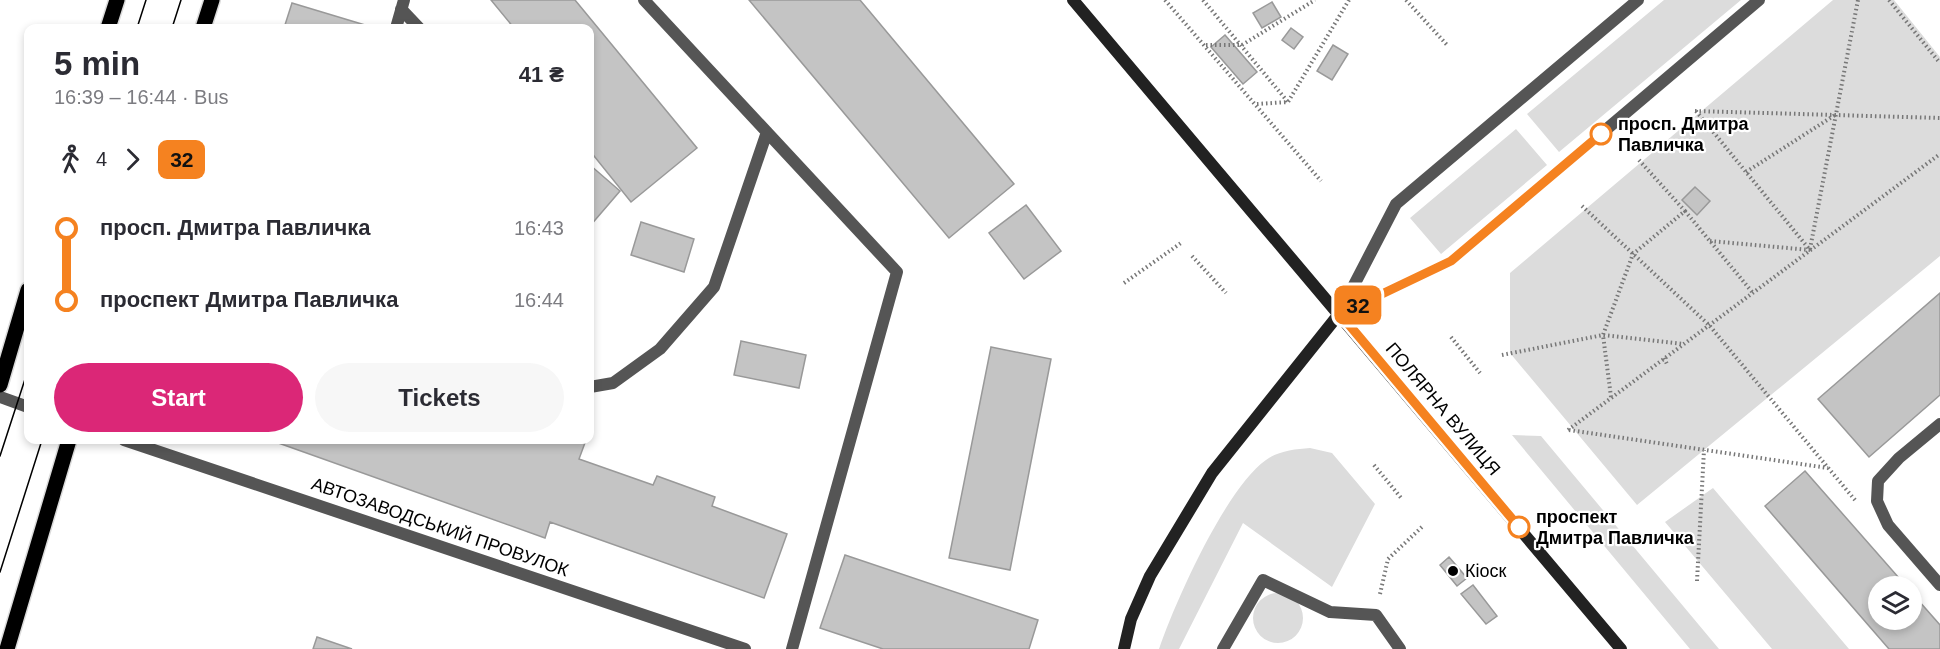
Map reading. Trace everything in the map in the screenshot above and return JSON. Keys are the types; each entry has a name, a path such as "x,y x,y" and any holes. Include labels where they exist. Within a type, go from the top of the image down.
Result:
{"main road":[{"path":"109,24 117,0"},
{"path":"204,24 212,0"},
{"name":"ПОЛЯРНА ВУЛИЦЯ","path":"1073,0 1621,649"},
{"path":"0,385 24,304"},
{"path":"1124,649 1131,619 1150,576 1212,473 1340,314"},
{"path":"7,649 68,444"}],"street":[{"path":"644,0 897,272 792,649"},
{"path":"1340,314 1396,204 1638,0"},
{"path":"1340,314 1451,261 1760,0"},
{"path":"397,24 403,5"},
{"path":"403,5 416,24"},
{"path":"594,386 613,383 660,349 714,287 767,132"},
{"path":"0,397 24,406"},
{"path":"1940,424 1899,458 1878,481 1877,501 1888,525 1940,585"},
{"name":"АВТОЗАВОДСЬКИЙ ПРОВУЛОК","path":"135,444 745,649"},
{"path":"1223,649 1263,580 1330,612 1376,615 1400,649"}],"path":[{"path":"1165,0 1321,181"},
{"path":"1203,0 1288,102"},
{"path":"1205,45 1242,45 1315,0"},
{"path":"1288,102 1349,0"},
{"path":"1406,0 1448,46"},
{"path":"1810,250 1858,0"},
{"path":"1889,0 1940,63"},
{"path":"1257,104 1288,102"},
{"path":"1810,250 1695,111 1940,118"},
{"path":"1746,172 1836,115"},
{"path":"1828,468 1568,430 1940,154"},
{"path":"1638,159 1753,292"},
{"path":"1582,206 1709,325 1858,503"},
{"path":"1611,398 1603,335 1633,254 1685,211"},
{"path":"1710,241 1810,250"},
{"path":"1124,283 1181,243"},
{"path":"1192,256 1226,293"},
{"path":"1502,355 1603,335 1684,344"},
{"path":"1451,337 1480,373"},
{"path":"1664,358 1668,366"},
{"path":"1697,581 1704,450"},
{"path":"1374,465 1402,499"},
{"path":"1376,615 1388,559 1424,525"}],"shaded area":[{"path":"1664,0 1741,0 1559,152 1527,114"},
{"path":"1833,0 1894,0 1940,57 1940,256 1637,505 1510,353 1510,273"},
{"path":"1516,129 1547,165 1441,254 1410,218"},
{"path":"1512,435 1541,436 1719,649 1690,649"},
{"path":"1310,448 1332,453 1375,504 1332,587 1243,523 1179,649 1159,649 1189,576 1235,495 1251,474 1266,460 1287,451"},
{"path":"1713,488 1849,649 1772,649 1665,522"},
{"path":"1278,593 1287,595 1298,604 1303,618 1301,627 1292,638 1278,643 1269,641 1258,632 1253,618 1255,609 1264,598"}],"building":[{"path":"491,0 575,0 697,148 631,202 594,156 594,24 511,24"},
{"path":"749,0 860,0 1014,184 949,238"},
{"path":"1272,2 1281,17 1262,28 1253,13"},
{"path":"292,3 362,24 285,24"},
{"path":"1291,28 1303,37 1294,49 1282,40"},
{"path":"1225,35 1257,72 1243,84 1211,47"},
{"path":"1333,45 1348,54 1332,80 1317,71"},
{"path":"594,168 620,191 594,221"},
{"path":"1695,187 1710,201 1697,215 1682,200"},
{"path":"1026,205 1061,251 1024,279 989,233"},
{"path":"641,222 694,239 684,272 631,255"},
{"path":"1940,293 1940,395 1869,457 1818,399"},
{"path":"741,341 806,355 799,388 734,375"},
{"path":"991,347 1051,359 1010,570 949,558"},
{"path":"281,444 585,444 579,459 653,485 657,476 715,497 712,506 787,534 764,598 550,522 545,538"},
{"path":"1805,471 1897,576 1868,576 1868,625 1765,506"},
{"path":"845,555 1038,620 1029,649 883,649 820,628"},
{"name":"Кіоск","path":"1449,557 1467,578 1457,586 1440,565"},
{"path":"1473,585 1497,616 1486,624 1461,594"},
{"path":"1922,605 1940,625 1940,649 1889,649 1873,630 1922,630"},
{"path":"317,637 352,649 313,649"}],"tram line":[{"path":"138,24 146,0"},
{"path":"173,24 181,0"},
{"path":"0,456 24,382"},
{"path":"0,572 41,444"}],"bus line":[{"name":"32","path":"1519,527 1340,314 1451,261 1601,134"}],"place":[{"name":"просп. Дмитра Павличка","path":"1601,134"},
{"name":"проспект Дмитра Павличка","path":"1519,527"},
{"name":"Кіоск","path":"1453,571"}]}
